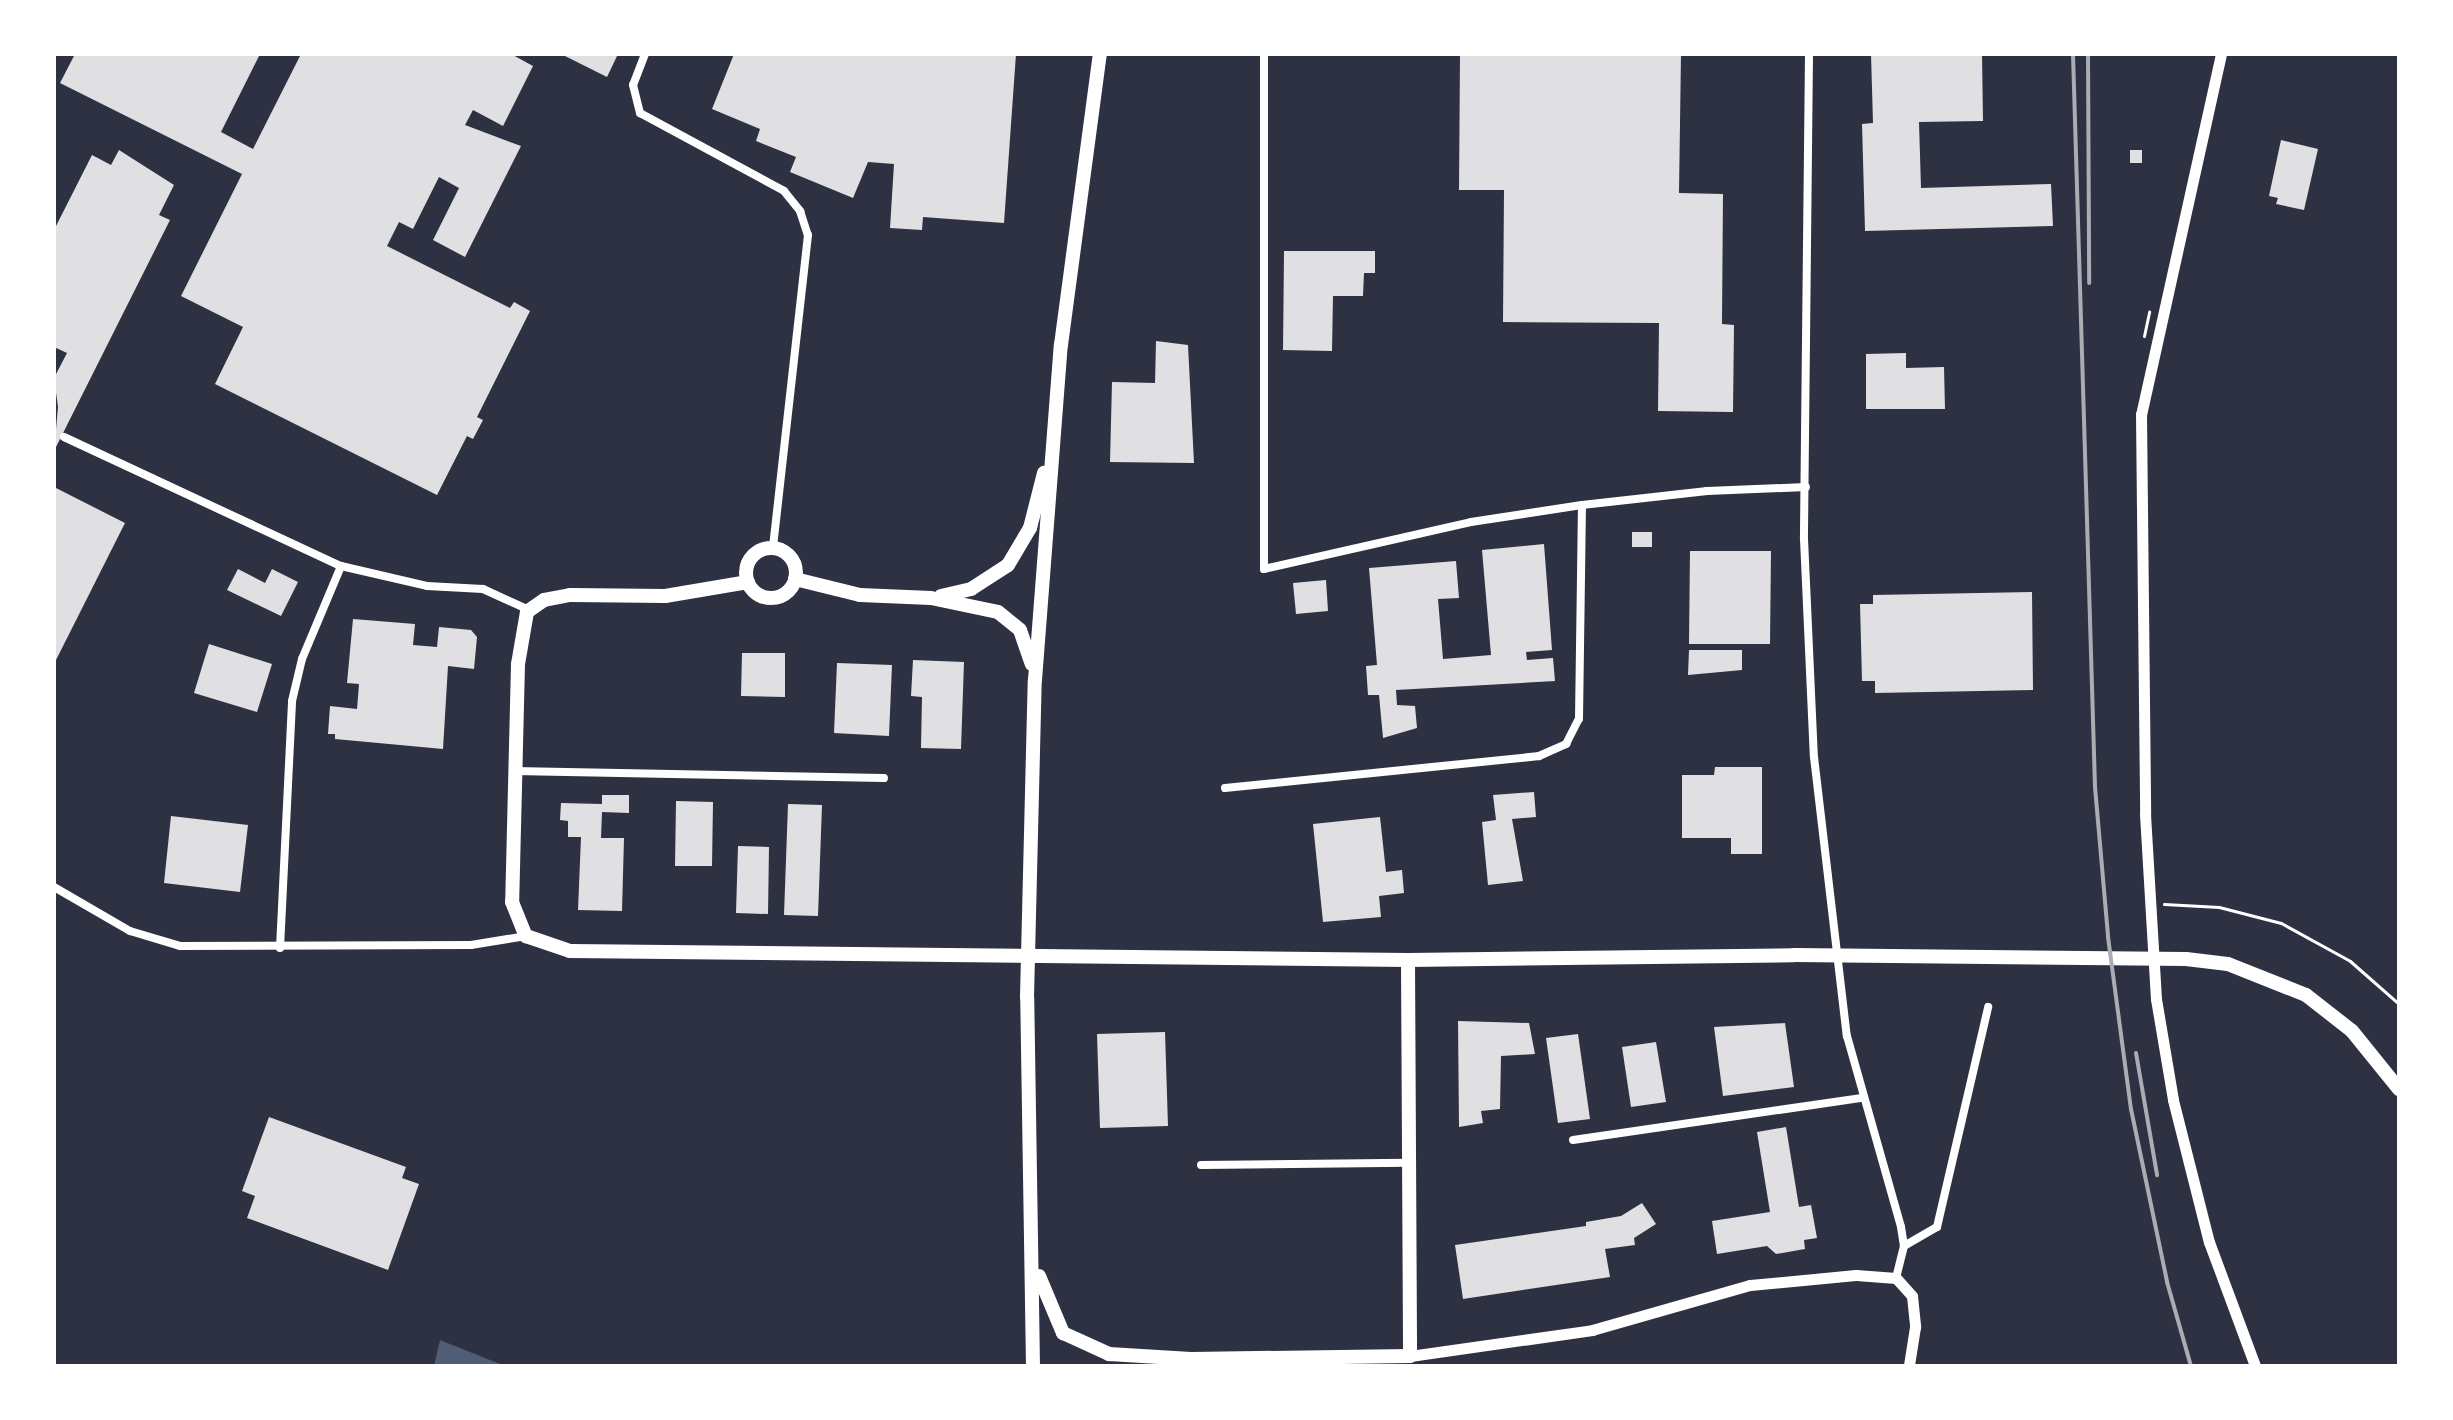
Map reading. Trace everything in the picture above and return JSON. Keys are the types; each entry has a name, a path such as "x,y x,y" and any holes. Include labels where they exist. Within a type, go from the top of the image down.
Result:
{"main road":[{"path":"1033,1366 1027,997 1035,680 1053,434 1100,54"},
{"path":"931,598 971,589 1008,565 1030,528 1053,434"},
{"path":"773,548 793,559 795,579 785,594 771,598 757,593 748,582 749,561 759,551 773,548"},
{"path":"795,579 860,595 931,598 978,606 1010,620 1027,645 1035,680"},
{"path":"748,582 665,596 570,595 544,600 529,610 522,622 518,664 512,902 526,936 570,951 1408,960 1794,955 2186,959 2228,964 2306,995 2352,1031 2399,1089"},
{"path":"1031,1240 1042,1291 1063,1333 1109,1354 1191,1359 1410,1356 1408,960"},
{"path":"1144,1366 1191,1359"}],"street":[{"path":"645,54 635,73 633,97 652,123 765,179 800,211 808,235 773,548"},
{"path":"1809,54 1804,539 1814,757 1834,957 1862,1098 1904,1246 1896,1278 1914,1308 1909,1366"},
{"path":"2221,54 2156,308 2141,414 2146,826 2156,999 2193,1189 2255,1366"},
{"path":"1264,55 1264,569 1471,522 1582,505 1707,491 1806,487"},
{"path":"64,437 341,566 427,586 483,589 529,610"},
{"path":"1225,788 1539,756 1566,744 1579,719 1582,505"},
{"path":"280,948 292,701 302,659 341,566"},
{"path":"514,771 884,778"},
{"path":"54,887 151,939 210,949 471,945 526,936"},
{"path":"1904,1246 1937,1227 1988,1007"},
{"path":"1573,1140 1862,1098"},
{"path":"1201,1165 1408,1163"},
{"path":"1410,1356 1592,1330 1777,1281 1896,1278"}],"path":[{"path":"2153,343 2143,336 2156,308"},
{"path":"2159,904 2219,907 2281,923 2350,961 2399,1004"}],"water":[{"path":"440,1340 505,1366 434,1366"}],"building":[{"path":"75,54 260,54 221,132 253,149 301,54 511,54 533,66 503,126 473,110 465,125 521,146 465,257 433,240 459,188 439,177 413,229 399,222 387,246 510,308 514,302 530,311 477,417 483,420 473,439 467,436 437,495 215,384 243,327 181,296 242,174 60,83"},
{"path":"561,54 618,54 607,77"},
{"path":"734,54 1016,54 1004,223 923,217 922,230 890,228 894,164 868,162 853,198 790,172 796,157 756,141 760,129 712,109"},
{"path":"1460,54 1681,54 1679,193 1723,194 1722,324 1734,325 1733,412 1658,411 1659,323 1503,322 1504,190 1459,190"},
{"path":"1871,54 1982,54 1983,121 1919,122 1921,188 2051,184 2053,226 1865,231 1862,124 1873,123"},
{"path":"2281,140 2318,149 2304,210 2276,204 2278,198 2269,196"},
{"path":"119,150 174,185 159,215 170,220 54,451 58,407 54,378 67,353 54,347 54,230 92,155 111,165"},
{"path":"2130,150 2142,150 2142,163 2130,163"},
{"path":"1284,251 1375,251 1375,273 1364,273 1363,296 1333,296 1332,351 1283,350"},
{"path":"1156,341 1188,345 1194,463 1110,462 1112,382 1155,383"},
{"path":"1906,353 1906,368 1944,367 1945,409 1866,409 1866,354"},
{"path":"54,487 125,523 54,664"},
{"path":"1632,532 1652,532 1652,547 1632,547"},
{"path":"1544,544 1552,650 1526,652 1527,660 1553,658 1555,681 1396,690 1397,705 1415,706 1417,728 1383,738 1379,695 1368,695 1366,666 1377,665 1369,568 1456,561 1459,598 1438,599 1443,659 1491,655 1482,550"},
{"path":"1690,551 1771,551 1770,644 1689,644"},
{"path":"238,569 265,583 272,569 298,582 281,616 227,590"},
{"path":"1326,580 1328,611 1296,614 1293,583"},
{"path":"2032,592 2033,690 1875,693 1875,681 1862,681 1860,604 1873,604 1873,595"},
{"path":"353,619 415,624 413,645 437,647 439,627 471,630 477,637 474,669 448,666 443,749 335,739 335,734 328,734 330,706 357,709 359,684 347,683"},
{"path":"209,644 272,664 257,712 194,693"},
{"path":"1689,650 1742,650 1742,670 1688,675"},
{"path":"742,653 785,653 785,697 741,696"},
{"path":"913,660 964,662 961,749 921,748 922,697 911,696"},
{"path":"837,663 892,665 889,736 834,733"},
{"path":"1715,767 1762,767 1762,854 1731,854 1731,838 1682,838 1682,775 1714,775"},
{"path":"1534,792 1536,817 1512,819 1523,881 1488,885 1482,822 1496,820 1493,795"},
{"path":"602,795 629,795 629,813 602,812 601,838 624,838 622,911 578,910 581,837 568,837 568,821 560,820 561,803 602,804"},
{"path":"676,801 713,802 712,866 675,866"},
{"path":"788,804 822,805 818,916 784,915"},
{"path":"171,816 248,825 240,892 164,883"},
{"path":"1380,817 1386,872 1402,870 1404,893 1379,896 1381,917 1323,922 1313,824"},
{"path":"738,846 769,847 768,914 736,913"},
{"path":"1458,1021 1529,1023 1535,1054 1501,1056 1500,1109 1481,1111 1483,1123 1459,1127"},
{"path":"1785,1023 1794,1087 1723,1096 1714,1027"},
{"path":"1165,1032 1168,1126 1100,1128 1097,1034"},
{"path":"1578,1034 1590,1119 1558,1123 1546,1038"},
{"path":"1656,1042 1666,1102 1631,1107 1622,1047"},
{"path":"269,1117 406,1167 402,1178 419,1184 388,1270 247,1218 255,1196 242,1191"},
{"path":"1786,1127 1799,1207 1811,1205 1817,1238 1804,1240 1805,1249 1776,1254 1767,1246 1717,1254 1712,1221 1770,1212 1757,1132"},
{"path":"1642,1203 1656,1224 1634,1238 1635,1245 1605,1249 1610,1277 1463,1299 1455,1245 1586,1226 1586,1222 1621,1216"}],"railway":[{"path":"2073,54 2095,787 2108,937 2131,1109 2167,1282 2191,1366"},
{"path":"2088,54 2089,283"},
{"path":"2136,1053 2157,1175"}]}
